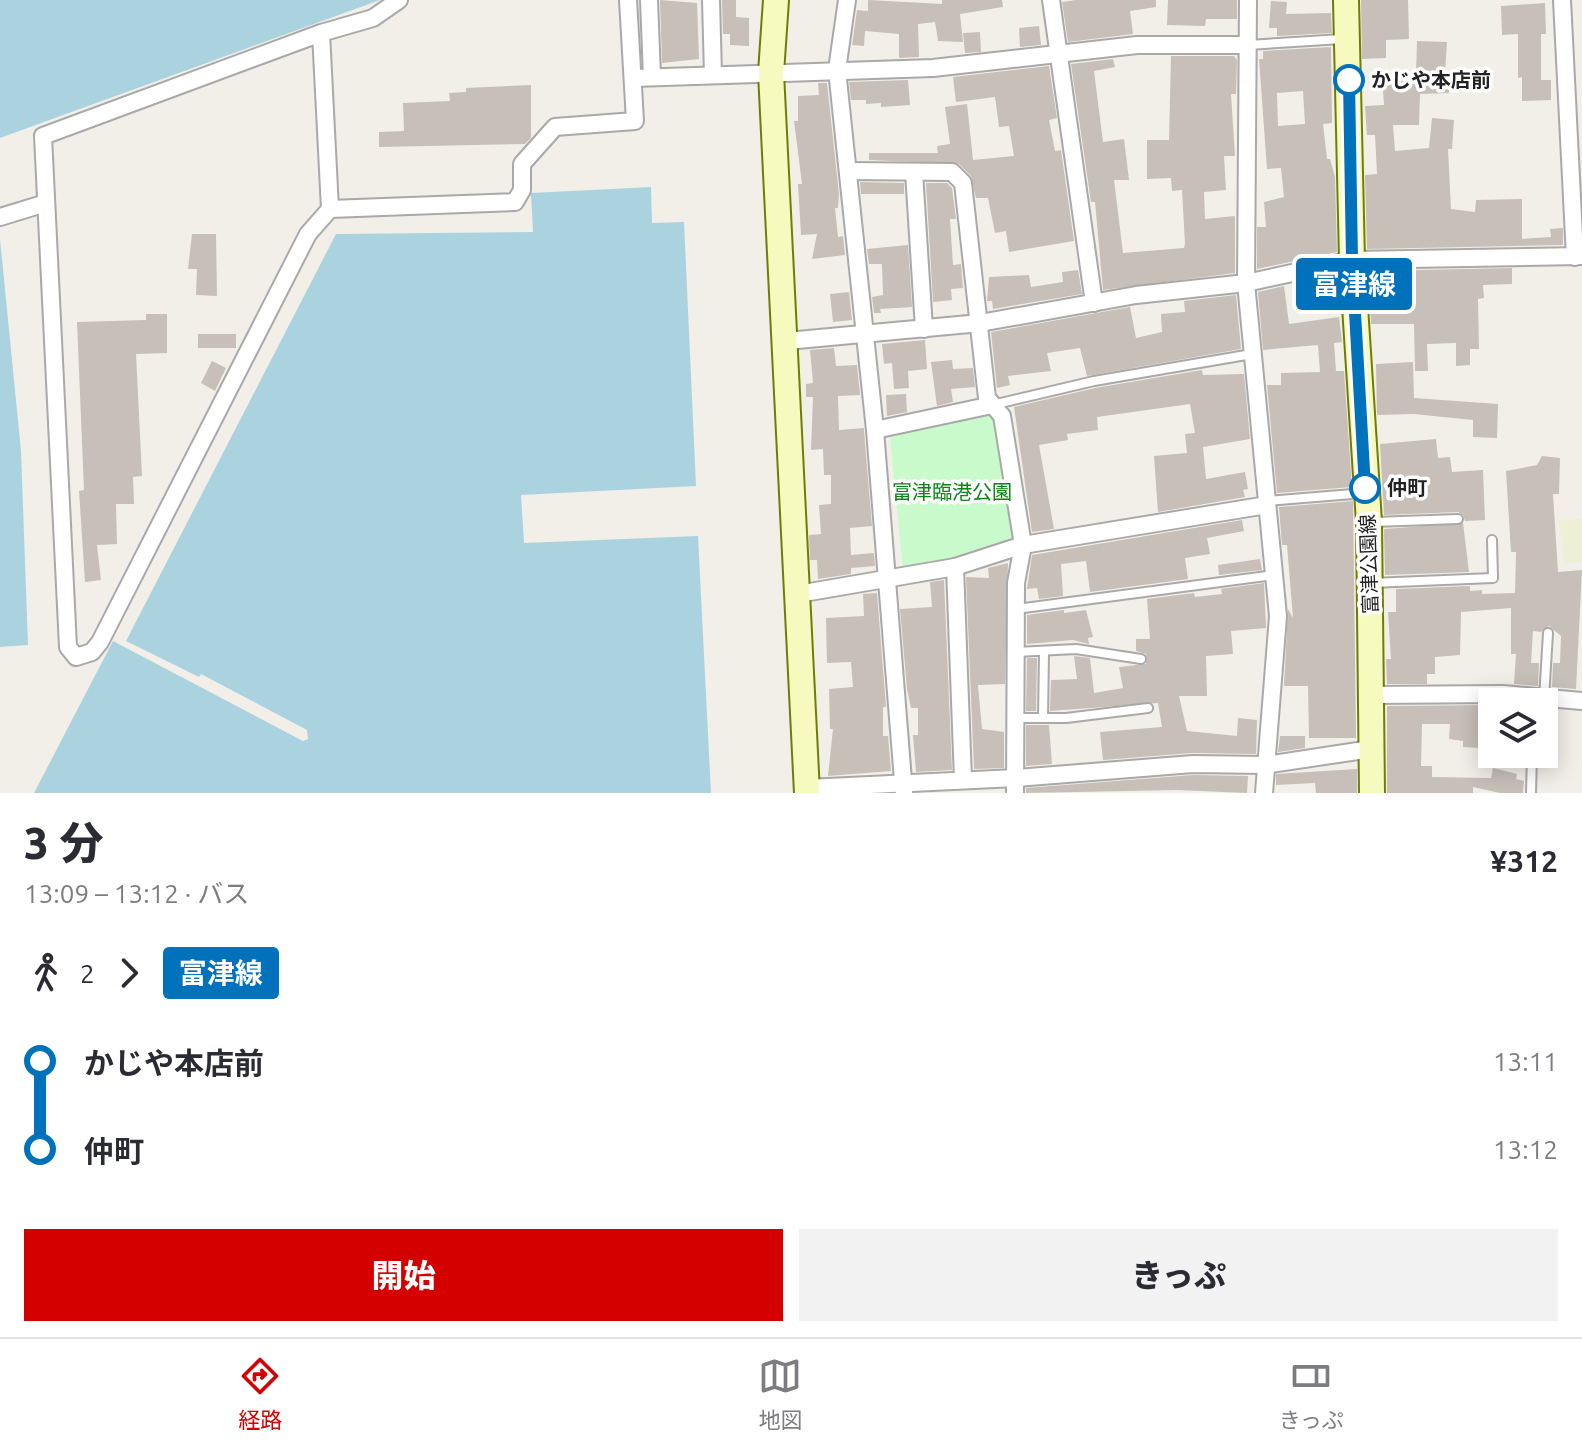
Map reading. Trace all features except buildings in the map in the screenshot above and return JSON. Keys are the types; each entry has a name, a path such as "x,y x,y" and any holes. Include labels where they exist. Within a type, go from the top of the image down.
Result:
{"main road":[{"path":"776,0 771,73 787,341 807,790"},
{"name":"富津公園線","path":"1346,0 1352,260 1369,522 1372,793"}],"street":[{"path":"321,33 330,209 308,234 100,642 92,652 76,657 68,647 43,136 321,33 373,18 399,0"},
{"path":"330,209 515,202 522,190 522,164 555,127 635,121 628,0"},
{"path":"649,0 652,77"},
{"path":"711,0 713,75"},
{"path":"847,0 837,70 875,430 904,788"},
{"path":"1051,0 1094,303"},
{"path":"1248,0 1246,283 1278,616 1264,793"},
{"path":"787,341 980,323 1094,303 1246,283 1352,260 1579,256 1562,0"},
{"path":"634,78 933,68 1137,45 1247,45"},
{"path":"848,171 952,172 963,183 987,398 1002,416 1023,545 1016,609 1016,785"},
{"path":"914,172 924,329"},
{"path":"0,217 46,203"},
{"path":"875,430 992,405"},
{"path":"798,594 955,567 1023,545 1267,503"},
{"path":"955,567 963,780"},
{"path":"1371,695 1478,694"},
{"path":"1558,700 1582,701"},
{"path":"807,790 904,788 963,780 1016,785 1193,764 1265,765 1371,749"}],"lane":[{"path":"1247,45 1348,39"},
{"path":"992,405 1094,381 1253,354"},
{"path":"1267,503 1365,493"},
{"path":"1369,522 1458,519"},
{"path":"1370,583 1493,578 1492,540"},
{"path":"1016,609 1274,575"},
{"path":"1539,688 1548,633"},
{"path":"1016,652 1076,649 1141,659"},
{"path":"1043,718 1044,653"},
{"path":"1016,718 1148,708"},
{"path":"1531,793 1532,768"}],"green space":[{"name":"富津臨港公園","path":"986,410 998,417 1018,539 1014,544 908,573 903,569 890,438"},
{"path":"1582,518 1582,562 1564,562 1559,521"}],"water":[{"path":"0,0 380,0 0,138"},
{"path":"651,187 652,223 684,222 696,486 521,495 524,543 698,536 711,793 34,793 113,641 303,741 308,739 307,730 201,674 199,677 126,641 336,234 533,232 531,193"},
{"path":"0,239 21,451 28,645 0,647"}],"bus line":[{"name":"富津線","path":"1349,80 1352,260 1365,488"}],"place":[{"name":"かじや本店前","path":"1349,80"},
{"name":"仲町","path":"1365,488"}]}
